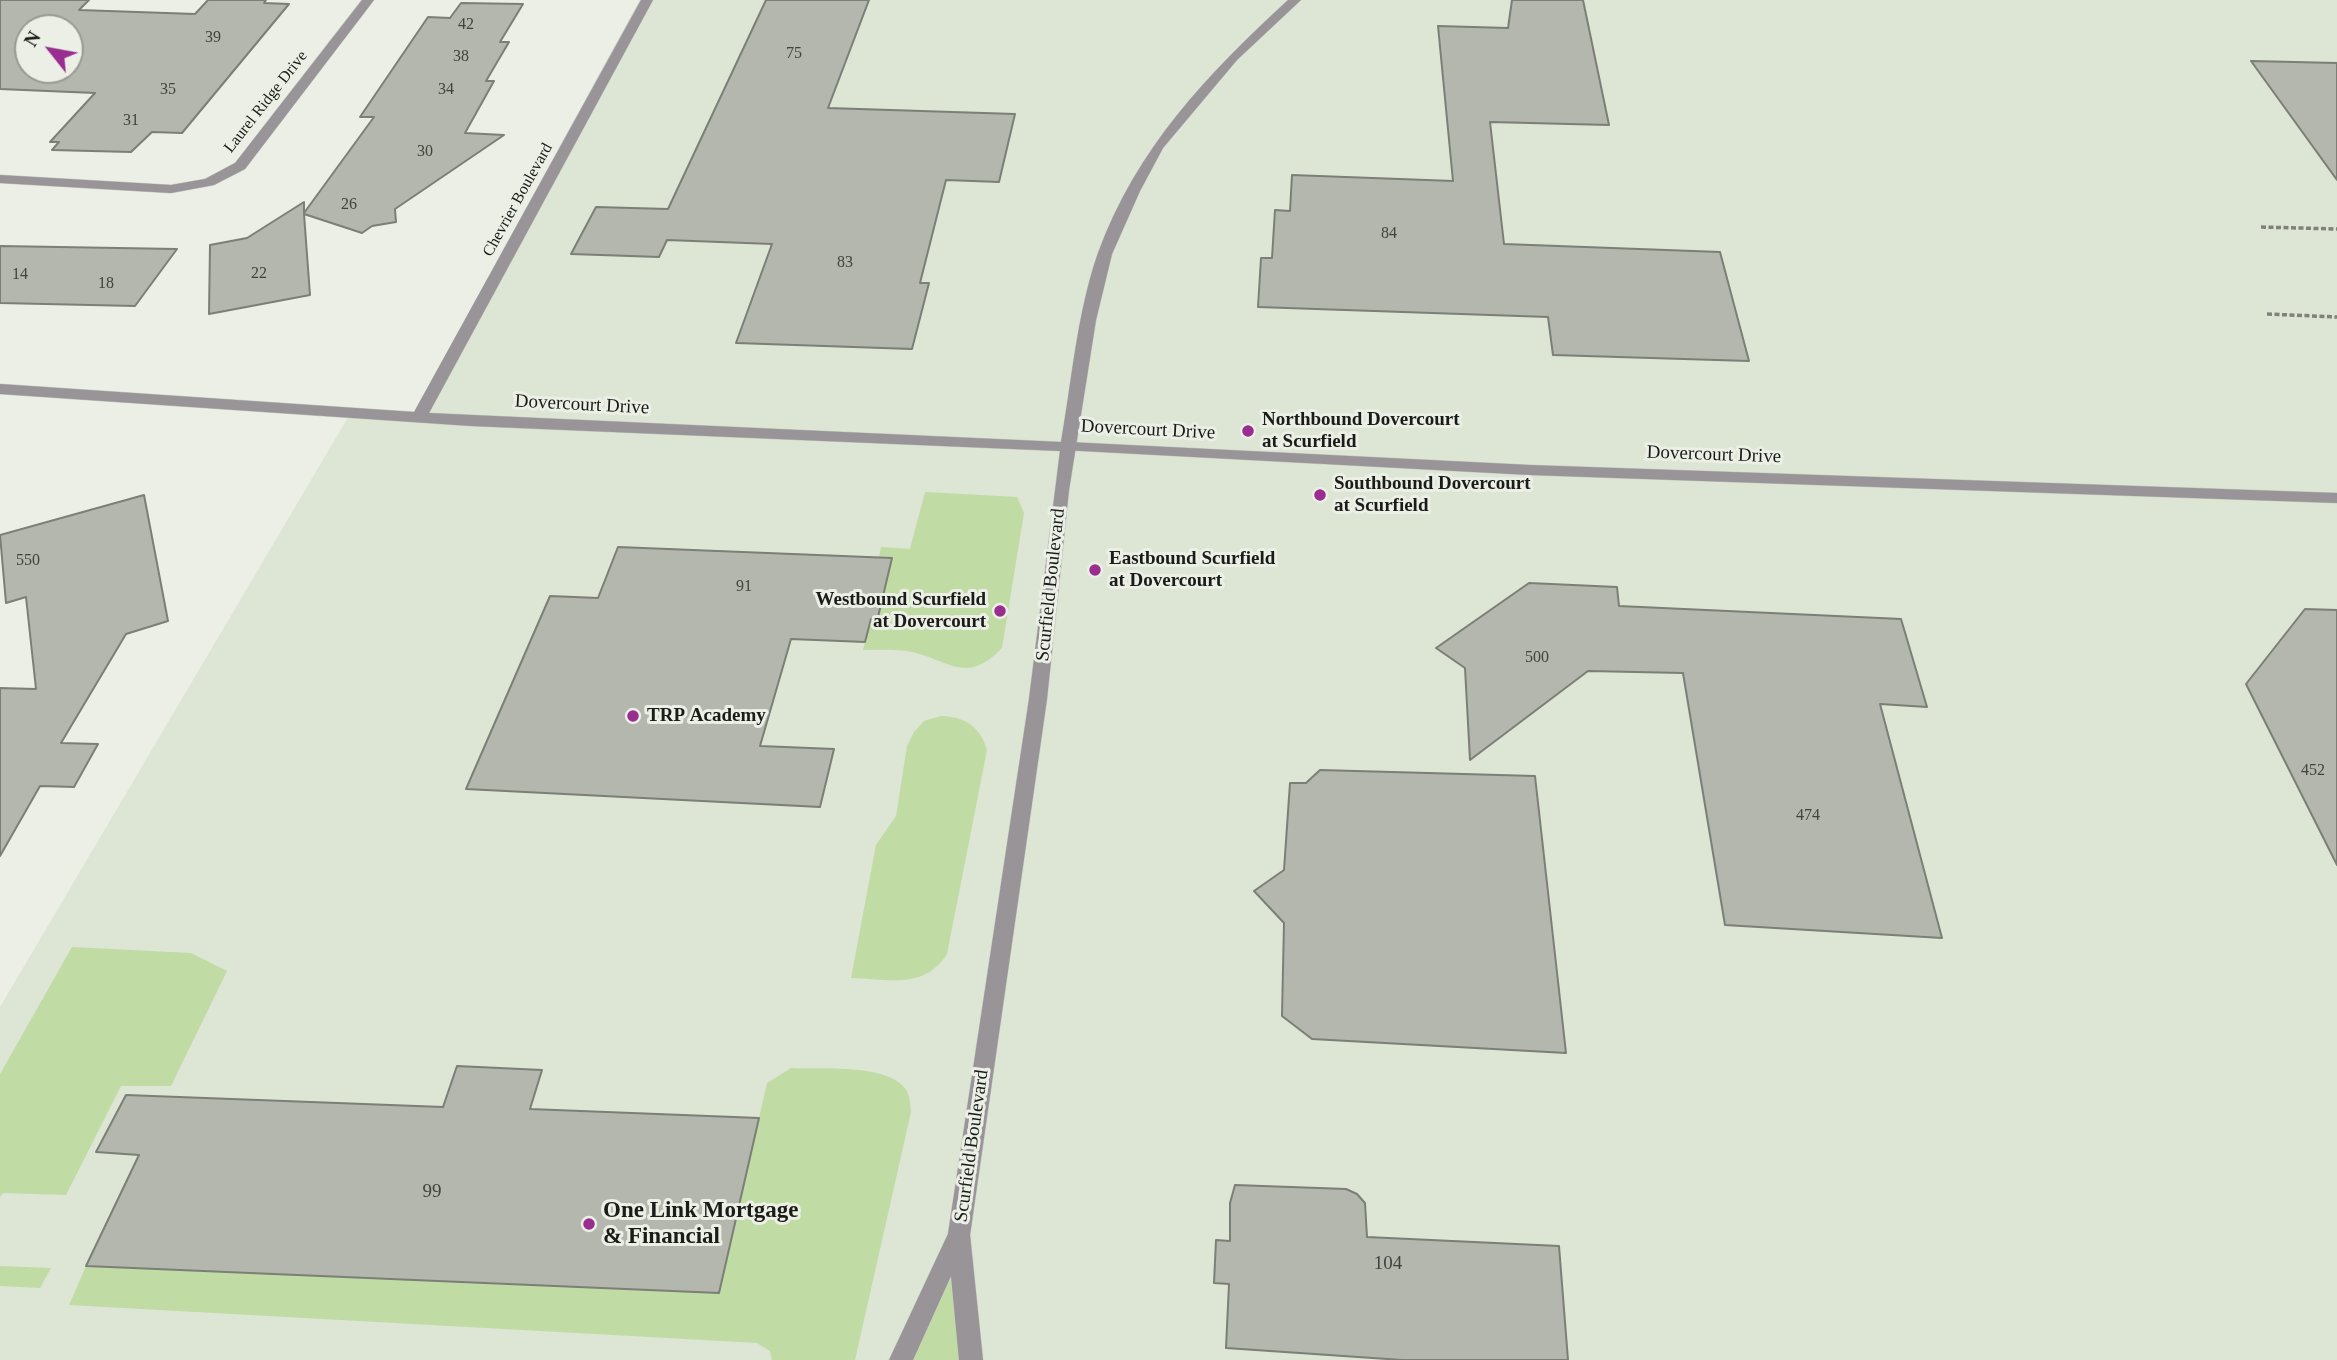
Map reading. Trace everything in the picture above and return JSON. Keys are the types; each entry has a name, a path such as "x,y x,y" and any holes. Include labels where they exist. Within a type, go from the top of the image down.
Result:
{"street":[{"name":"Laurel Ridge Drive","path":"0,178 171,189 209,182 240,166 368,0"},
{"name":"Chevrier Boulevard","path":"419,418 647,0"},
{"name":"Scurfield Boulevard","path":"971,1360 959,1235 1038,699 1068,447 1089,320 1105,254 1133,191 1157,147 1199,94 1233,57 1295,0"},
{"name":"Dovercourt Drive","path":"0,389 419,418 1530,470 2337,498"},
{"name":"Scurfield Boulevard","path":"901,1360 959,1235"}],"path":[{"path":"2261,228 2337,229"},
{"path":"2267,314 2337,317"}],"shaded area":[{"path":"647,0 2337,0 2337,1360 0,1360 0,1007 350,414 420,417"}],"green space":[{"path":"925,492 1017,497 1024,513 1002,648 978,666 958,667 906,651 863,650 871,619 878,617 892,558 879,557 881,547 910,549"},
{"path":"941,716 957,718 970,724 980,735 987,750 947,954 928,973 916,978 851,978 876,845 896,816 907,746 924,721"},
{"path":"72,947 191,953 227,971 171,1086 121,1086 66,1195 3,1193 0,1197 0,1074"},
{"path":"791,1068 850,1069 881,1074 903,1086 909,1098 911,1112 855,1360 772,1360 770,1351 757,1343 69,1305 86,1266 719,1293 767,1083"},
{"path":"959,1235 971,1360 901,1360"},
{"path":"0,1266 51,1268 40,1288 0,1286"}],"building":[{"path":"0,0 89,0 79,10 195,14 208,0 266,0 264,3 289,4 182,133 152,132 131,152 52,150 59,142 50,142 95,93 0,89"},
{"path":"766,0 869,0 828,108 1015,114 999,182 946,180 920,283 929,283 912,349 736,343 772,244 667,240 659,257 571,254 596,207 668,209"},
{"path":"1512,0 1583,0 1609,125 1490,122 1504,244 1720,252 1749,361 1553,355 1548,317 1258,307 1261,258 1272,258 1275,210 1290,211 1292,175 1453,181 1438,26 1508,28"},
{"path":"461,3 523,4 500,42 509,42 486,81 494,81 465,133 504,135 395,209 396,222 372,226 362,233 304,214 310,295 209,314 210,245 247,238 304,202 304,213 374,117 360,117 428,17 450,18"},
{"path":"2251,61 2337,63 2337,180"},
{"path":"0,246 177,249 135,306 0,303"},
{"path":"144,495 168,621 126,634 61,743 98,744 74,787 40,786 0,856 0,688 36,689 26,597 6,603 0,535"},
{"path":"618,547 892,558 878,617 871,619 865,642 791,639 760,746 834,749 820,807 466,789 550,596 598,598"},
{"path":"1529,583 1617,587 1619,606 1901,619 1927,707 1880,704 1942,938 1725,925 1683,673 1588,671 1470,760 1465,668 1436,648"},
{"path":"2305,609 2337,610 2337,865 2246,684"},
{"path":"1320,770 1535,776 1566,1053 1312,1039 1282,1016 1284,923 1254,891 1284,870 1290,783 1306,783"},
{"path":"457,1066 542,1070 530,1109 759,1118 719,1293 86,1266 139,1155 96,1152 126,1095 443,1107"},
{"path":"1235,1185 1346,1189 1357,1194 1365,1203 1367,1237 1559,1246 1568,1360 1402,1360 1226,1348 1229,1284 1214,1283 1216,1240 1230,1241 1230,1203"}],"place":[{"name":"Northbound Dovercourt at Scurfield","path":"1248,431"},
{"name":"Southbound Dovercourt at Scurfield","path":"1320,495"},
{"name":"Eastbound Scurfield at Dovercourt","path":"1095,570"},
{"name":"Westbound Scurfield at Dovercourt","path":"1000,611"},
{"name":"TRP Academy","path":"633,716"},
{"name":"One Link Mortgage & Financial","path":"589,1224"}]}
